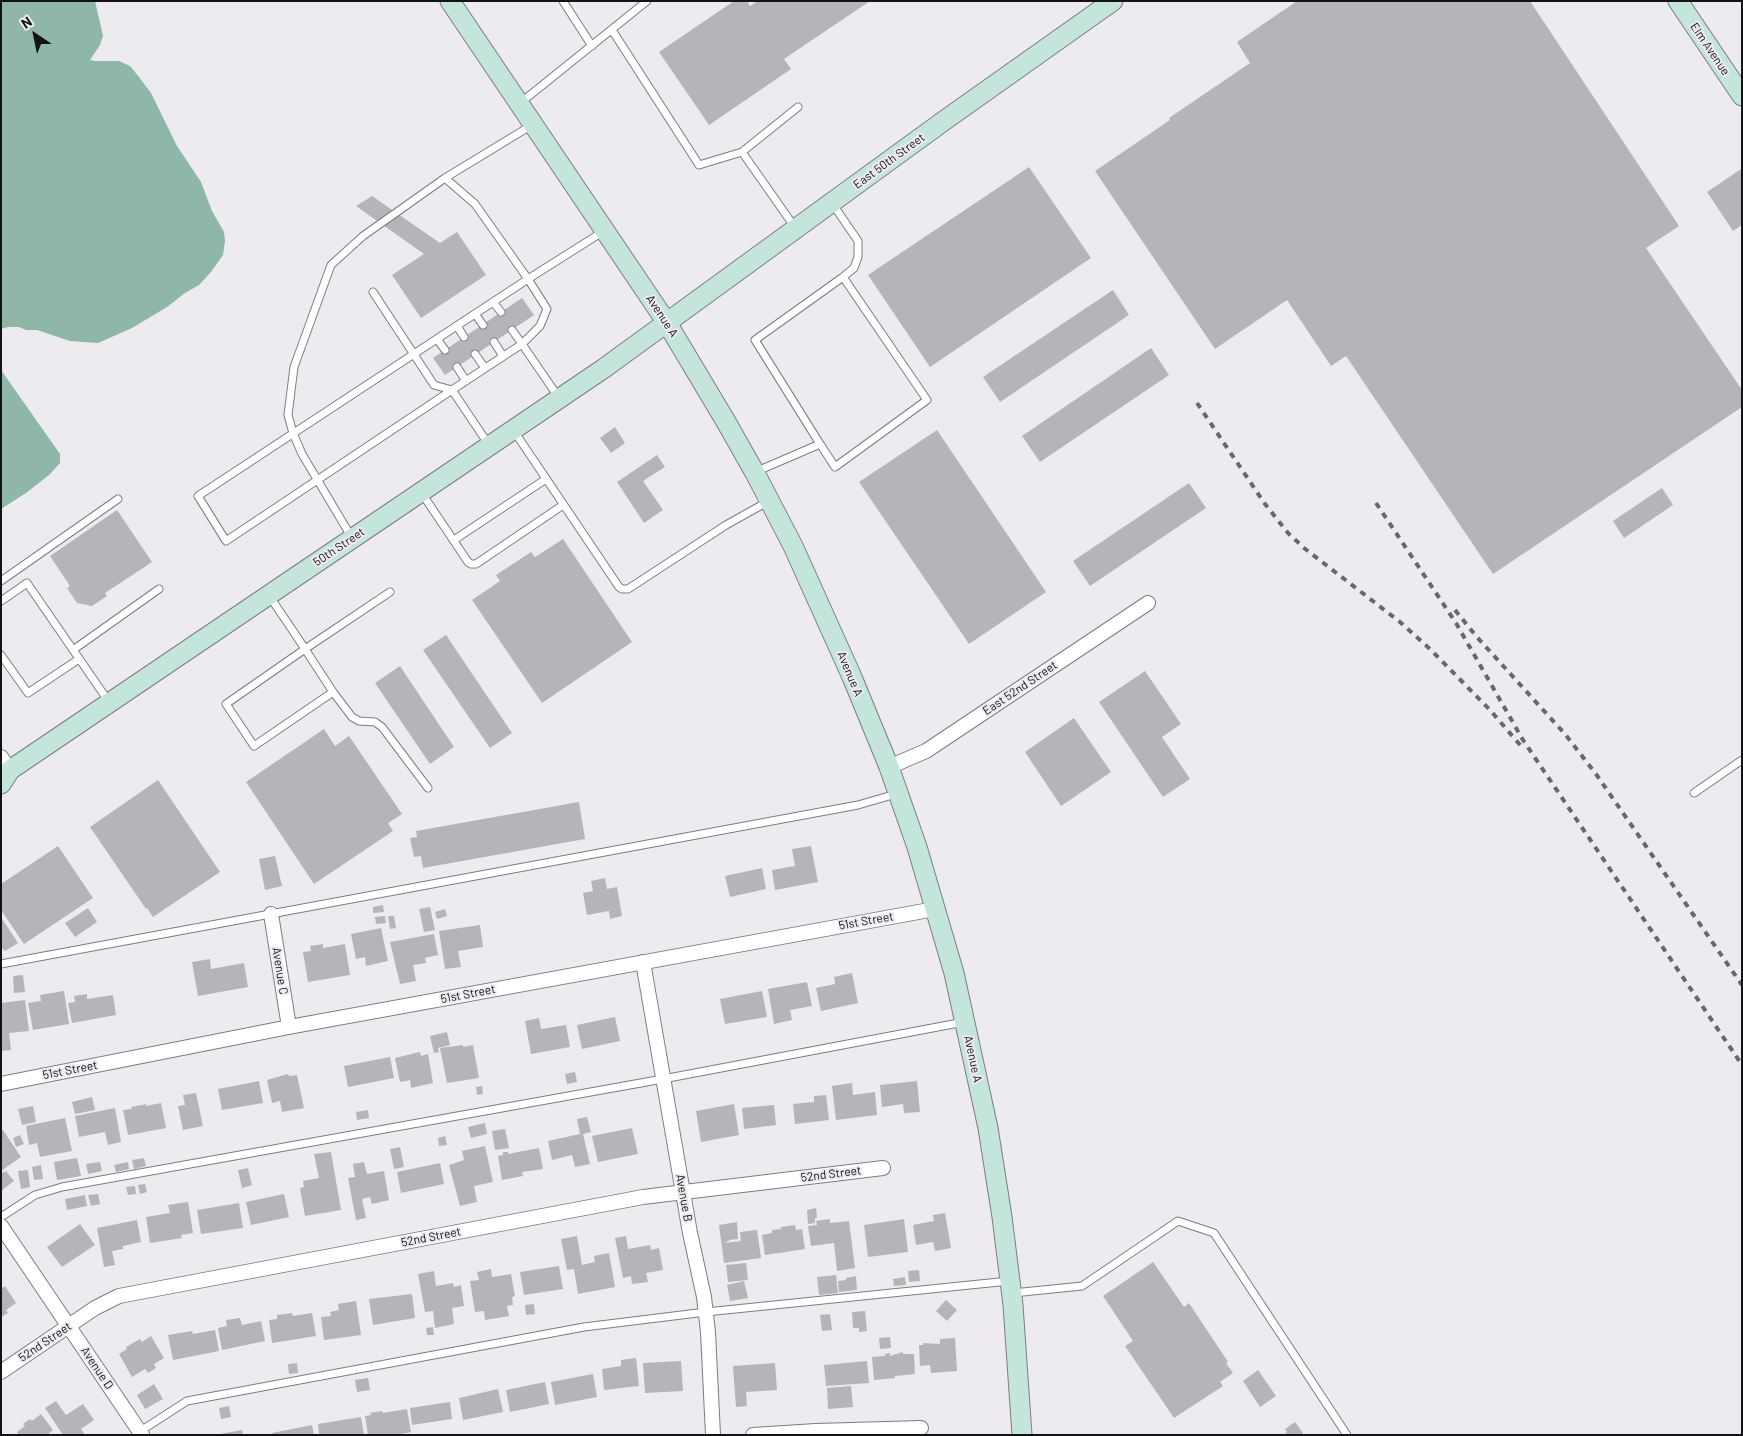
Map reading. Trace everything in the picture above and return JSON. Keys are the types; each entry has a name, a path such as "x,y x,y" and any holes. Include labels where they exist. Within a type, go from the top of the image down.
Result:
{"main road":[{"name":"Avenue A","path":"450,1 667,324 755,472 822,609 889,767 918,847 965,1022 988,1128 1011,1287 1017,1346 1022,1435"},
{"name":"East 50th Street","path":"667,324 945,120 1112,1"},
{"name":"Elm Avenue","path":"1678,1 1742,96"},
{"name":"50th Street","path":"3,770 109,702 667,324"}],"street":[{"name":"East 52nd Street","path":"889,767 926,751 1148,603"},
{"name":"51st Street","path":"1,1084 289,1028 935,909"},
{"name":"Avenue C","path":"271,914 289,1028"},
{"name":"Avenue B","path":"643,962 683,1193 706,1312 712,1435"},
{"name":"52nd Street","path":"1,1372 95,1308 119,1296 634,1199 883,1168"},
{"name":"Avenue D","path":"1,1226 139,1434"},
{"path":"753,1435 921,1428"}],"lane":[{"path":"563,1 592,46"},
{"path":"519,104 647,1"},
{"path":"612,30 699,165 742,152 798,107"},
{"path":"352,538 302,454 288,415 294,367 330,265 363,236 445,178 533,125"},
{"path":"742,152 796,229"},
{"path":"445,178 474,204 528,279 547,308 540,326 522,344 316,479 226,541 198,496 528,279 604,230"},
{"path":"832,203 858,241 858,257 854,268 755,340 835,467 927,400 843,277"},
{"path":"373,292 434,385 452,390 489,446"},
{"path":"493,302 501,312"},
{"path":"476,314 483,325"},
{"path":"457,326 464,337"},
{"path":"512,330 559,398"},
{"path":"438,338 445,350"},
{"path":"494,342 503,356"},
{"path":"476,354 485,368"},
{"path":"456,367 466,381"},
{"path":"513,430 618,587 622,589 628,588 726,525 770,500"},
{"path":"755,472 820,444"},
{"path":"454,540 546,479"},
{"path":"421,492 471,564 476,564 563,504"},
{"path":"1,581 118,499"},
{"path":"1,601 26,583 109,702"},
{"path":"73,650 159,589"},
{"path":"334,692 254,746 226,704 390,592"},
{"path":"268,594 352,717 359,721 375,722 382,727 428,788"},
{"path":"1,655 28,693 79,659"},
{"path":"1694,793 1742,760"},
{"path":"1,964 858,805 899,793"},
{"path":"1,1216 35,1195 62,1187 663,1079 965,1022"},
{"path":"139,1434 188,1400 584,1327 706,1312 1011,1287 1082,1286 1178,1221 1214,1232 1347,1435"}],"shaded area":[{"path":"1,1 95,1 103,36 100,45 90,60 119,61 130,66 139,77 151,93 177,146 201,182 212,211 224,232 223,255 199,285 132,328 98,343 70,341 37,330 26,330 19,327 1,329"},
{"path":"1,370 60,454 60,463 49,475 26,493 1,509"}],"building":[{"path":"734,1 747,1 750,6 758,1 870,1 784,59 791,69 709,125 659,52"},
{"path":"1297,1 1530,1 1679,226 1646,248 1742,390 1742,407 1493,574 1346,356 1331,366 1287,300 1215,349 1095,171 1250,63 1237,42"},
{"path":"1029,167 1091,258 930,367 868,275"},
{"path":"1741,169 1742,225 1733,231 1707,192"},
{"path":"372,196 440,243 457,232 486,275 421,318 392,275 424,254 356,206"},
{"path":"1113,290 1129,315 1000,402 983,377"},
{"path":"522,298 534,315 445,375 433,358"},
{"path":"1151,348 1169,375 1040,462 1022,436"},
{"path":"615,427 625,443 611,453 600,438"},
{"path":"937,430 1046,592 969,644 859,482"},
{"path":"657,455 665,467 643,481 663,510 644,523 617,482"},
{"path":"1189,483 1206,508 1090,586 1073,561"},
{"path":"1662,488 1673,505 1624,538 1613,521"},
{"path":"117,510 152,562 105,593 107,596 92,606 77,603 67,588 70,586 50,556"},
{"path":"563,539 632,642 542,703 472,600 500,581 496,575 531,552 535,557"},
{"path":"446,635 512,733 490,748 423,650"},
{"path":"400,666 454,747 430,764 375,683"},
{"path":"1145,671 1181,724 1162,737 1190,779 1163,797 1099,702"},
{"path":"1074,718 1111,772 1061,806 1025,752"},
{"path":"324,729 335,746 349,736 402,814 388,823 393,831 314,884 246,782"},
{"path":"158,780 220,872 153,917 90,827"},
{"path":"579,802 585,839 423,868 421,856 414,857 410,838 417,837 416,831"},
{"path":"58,846 93,898 24,944 1,910 1,884"},
{"path":"811,846 818,882 775,890 772,870 795,866 792,849"},
{"path":"275,856 282,886 265,890 259,859"},
{"path":"762,868 766,889 730,897 725,876"},
{"path":"605,878 607,889 617,887 622,916 610,919 609,911 587,915 583,893 593,891 591,881"},
{"path":"383,905 384,912 373,913 373,907"},
{"path":"430,907 435,930 424,932 419,909"},
{"path":"88,908 97,922 75,937 65,923"},
{"path":"445,909 447,916 437,919 435,912"},
{"path":"385,916 386,923 376,924 375,917"},
{"path":"388,916 394,916 396,928 390,929"},
{"path":"1,917 18,943 5,951 1,947"},
{"path":"480,925 483,947 458,951 461,967 445,969 439,931"},
{"path":"381,928 388,961 366,966 365,957 356,959 351,934"},
{"path":"434,934 438,955 425,958 426,963 413,965 416,981 400,984 390,942"},
{"path":"323,944 323,948 345,944 350,975 308,982 303,952 311,951 310,946"},
{"path":"210,959 211,969 244,963 248,987 198,996 192,962"},
{"path":"852,973 858,1003 821,1011 816,988 835,984 834,977"},
{"path":"23,975 25,992 14,993 13,976"},
{"path":"807,982 812,1006 790,1010 792,1020 774,1024 768,989"},
{"path":"64,991 69,1024 33,1030 28,1003 41,1001 40,995"},
{"path":"762,991 767,1017 725,1024 720,999"},
{"path":"87,994 87,999 113,995 116,1015 72,1023 68,1003 75,1002 74,996"},
{"path":"25,1000 29,1031 9,1033 11,1050 1,1051 1,1003"},
{"path":"615,1017 620,1041 582,1049 577,1025"},
{"path":"539,1018 541,1029 566,1025 570,1047 531,1054 525,1021"},
{"path":"447,1032 450,1045 438,1048 439,1052 434,1053 430,1036"},
{"path":"463,1045 463,1047 473,1045 479,1078 447,1083 440,1048"},
{"path":"420,1052 421,1056 428,1054 433,1083 411,1088 410,1080 400,1082 395,1058"},
{"path":"390,1057 394,1078 348,1087 344,1066"},
{"path":"575,1072 577,1082 567,1084 565,1074"},
{"path":"288,1074 289,1076 297,1075 304,1108 282,1112 280,1101 272,1103 267,1080"},
{"path":"259,1081 263,1103 222,1110 218,1089"},
{"path":"917,1081 920,1112 904,1113 903,1104 882,1107 880,1085"},
{"path":"852,1083 853,1095 875,1092 877,1115 836,1120 832,1086"},
{"path":"482,1086 483,1094 477,1095 476,1087"},
{"path":"196,1093 203,1126 183,1130 178,1106 185,1105 183,1095"},
{"path":"826,1095 829,1120 795,1124 793,1104 814,1102 814,1096"},
{"path":"92,1097 95,1110 75,1114 72,1102"},
{"path":"161,1103 166,1128 128,1135 123,1110 146,1104 146,1106"},
{"path":"734,1104 739,1135 701,1142 696,1111"},
{"path":"774,1105 776,1125 744,1129 742,1108"},
{"path":"33,1106 36,1122 22,1125 18,1109"},
{"path":"115,1108 121,1142 108,1145 105,1132 79,1137 75,1116"},
{"path":"368,1110 369,1118 357,1120 356,1112"},
{"path":"587,1117 591,1132 583,1134 590,1164 575,1167 572,1155 552,1160 548,1141 580,1134 577,1119"},
{"path":"65,1118 72,1151 40,1157 37,1143 29,1145 26,1126"},
{"path":"485,1123 487,1134 471,1138 468,1127"},
{"path":"632,1128 638,1154 598,1162 592,1136"},
{"path":"505,1129 509,1148 495,1150 492,1131"},
{"path":"3,1130 21,1157 1,1171 1,1131"},
{"path":"20,1135 24,1144 16,1147 13,1138"},
{"path":"445,1136 447,1145 439,1146 438,1138"},
{"path":"485,1146 493,1182 474,1186 477,1202 460,1206 449,1165 464,1160 462,1151"},
{"path":"400,1147 404,1167 394,1169 390,1149"},
{"path":"539,1148 543,1169 522,1172 523,1176 502,1180 498,1156 503,1155 503,1152 508,1152 508,1154"},
{"path":"331,1152 341,1210 305,1216 300,1188 304,1187 303,1181 319,1178 314,1154"},
{"path":"77,1158 81,1176 57,1180 54,1162"},
{"path":"144,1158 146,1166 134,1169 132,1160"},
{"path":"100,1162 102,1171 88,1174 86,1164"},
{"path":"128,1162 129,1169 116,1172 114,1165"},
{"path":"364,1162 367,1174 384,1171 389,1200 372,1204 370,1197 362,1199 366,1218 356,1220 348,1178 355,1177 353,1164"},
{"path":"440,1163 444,1184 401,1193 397,1172"},
{"path":"41,1165 43,1179 34,1180 32,1167"},
{"path":"248,1168 252,1185 242,1188 238,1170"},
{"path":"28,1170 30,1187 21,1189 18,1171"},
{"path":"6,1171 14,1181 1,1191 1,1174"},
{"path":"145,1184 147,1192 140,1194 138,1185"},
{"path":"135,1186 136,1194 128,1195 126,1187"},
{"path":"98,1194 100,1204 91,1206 88,1195"},
{"path":"284,1194 289,1217 251,1225 246,1202"},
{"path":"85,1195 87,1206 67,1210 65,1199"},
{"path":"188,1202 193,1233 181,1235 182,1238 150,1243 146,1217 170,1213 168,1205"},
{"path":"239,1203 243,1228 201,1234 197,1210"},
{"path":"816,1208 817,1218 815,1218 815,1223 808,1224 807,1210"},
{"path":"945,1213 951,1248 935,1251 933,1242 916,1245 913,1225 934,1221 933,1215"},
{"path":"830,1219 830,1223 849,1221 855,1268 837,1271 834,1243 811,1246 808,1226 817,1225 816,1221"},
{"path":"904,1219 908,1252 868,1257 864,1225"},
{"path":"137,1220 141,1242 123,1246 123,1249 112,1251 115,1265 104,1267 97,1228"},
{"path":"737,1222 738,1239 729,1240 724,1243 741,1241 740,1232 757,1230 761,1258 724,1263 719,1225"},
{"path":"80,1224 95,1245 62,1267 47,1247"},
{"path":"795,1225 796,1230 802,1229 805,1249 765,1255 762,1235 772,1233 772,1230 781,1229 781,1227"},
{"path":"577,1236 582,1265 595,1262 594,1256 609,1253 615,1287 578,1294 574,1269 567,1270 561,1239"},
{"path":"626,1236 628,1249 650,1245 651,1250 659,1248 663,1270 646,1273 648,1282 632,1284 631,1276 623,1278 615,1238"},
{"path":"1153,1262 1184,1307 1189,1303 1228,1362 1226,1363 1233,1373 1220,1382 1223,1386 1174,1418 1125,1346 1133,1341 1103,1296"},
{"path":"746,1263 748,1280 728,1282 726,1265"},
{"path":"559,1266 563,1289 524,1295 520,1272"},
{"path":"491,1269 492,1277 511,1274 515,1296 512,1297 513,1305 507,1306 509,1316 485,1320 484,1311 475,1312 470,1281 479,1280 477,1272"},
{"path":"919,1270 920,1281 909,1282 908,1271"},
{"path":"434,1271 436,1286 453,1283 454,1287 461,1285 464,1306 452,1308 454,1324 435,1328 433,1311 425,1312 418,1274"},
{"path":"836,1275 838,1293 819,1295 817,1277"},
{"path":"856,1276 857,1290 839,1292 838,1281"},
{"path":"905,1277 906,1285 894,1286 893,1279"},
{"path":"744,1281 748,1298 730,1301 727,1285"},
{"path":"5,1286 16,1303 6,1310 8,1313 1,1317 1,1289"},
{"path":"412,1294 415,1318 373,1325 369,1299"},
{"path":"946,1300 957,1310 947,1321 936,1311"},
{"path":"356,1301 361,1335 324,1340 321,1317 331,1316 330,1312 339,1310 338,1304"},
{"path":"534,1304 535,1314 526,1315 525,1305"},
{"path":"865,1311 867,1331 859,1332 859,1328 853,1328 852,1312"},
{"path":"292,1313 293,1316 312,1313 316,1336 272,1343 269,1320 277,1319 277,1315"},
{"path":"830,1314 832,1330 822,1331 820,1315"},
{"path":"240,1318 242,1325 261,1321 265,1341 222,1350 218,1328 227,1326 226,1320"},
{"path":"433,1327 434,1335 427,1335 426,1328"},
{"path":"215,1330 219,1351 173,1360 168,1335 192,1331 193,1334"},
{"path":"151,1336 164,1358 154,1364 156,1368 148,1373 145,1369 132,1377 119,1354 127,1349 126,1347 140,1339 142,1342"},
{"path":"890,1337 891,1348 880,1349 879,1338"},
{"path":"955,1338 957,1371 931,1373 930,1365 920,1366 919,1345 923,1345 923,1343 940,1344 940,1339"},
{"path":"903,1352 903,1354 914,1354 915,1374 874,1380 872,1357 885,1356 885,1354 890,1353 890,1356"},
{"path":"636,1358 639,1386 604,1390 602,1369 621,1366 621,1360"},
{"path":"681,1361 683,1391 645,1393 643,1363"},
{"path":"867,1361 869,1383 826,1386 824,1365"},
{"path":"297,1363 298,1373 289,1374 288,1364"},
{"path":"775,1363 777,1390 746,1392 747,1406 736,1407 733,1366"},
{"path":"1258,1370 1276,1396 1260,1407 1243,1381"},
{"path":"593,1374 597,1397 555,1405 551,1382"},
{"path":"368,1378 370,1390 357,1392 355,1380"},
{"path":"545,1382 549,1404 510,1412 506,1390"},
{"path":"154,1384 163,1399 145,1409 137,1395"},
{"path":"851,1386 853,1407 828,1409 827,1388"},
{"path":"498,1389 503,1412 463,1420 459,1398"},
{"path":"56,1401 66,1415 83,1404 94,1420 81,1429 85,1435 63,1435 45,1408"},
{"path":"450,1402 452,1419 412,1425 410,1408"},
{"path":"229,1406 231,1417 221,1419 219,1408"},
{"path":"407,1409 411,1432 396,1435 368,1435 365,1416 382,1411 383,1413"},
{"path":"41,1414 53,1430 47,1435 19,1435 17,1432 25,1426 23,1424 30,1419 32,1421"},
{"path":"361,1417 364,1435 319,1435 318,1424"},
{"path":"1295,1422 1303,1433 1301,1435 1283,1435 1287,1432 1285,1429"},
{"path":"312,1425 314,1435 273,1435 272,1433"},
{"path":"242,1430 243,1435 220,1435 220,1434"}],"railway":[{"path":"1197,403 1265,504 1288,533 1304,548 1400,622 1431,650 1490,710 1521,746"},
{"path":"1376,503 1456,623 1523,740 1742,1065"},
{"path":"1455,610 1476,636 1565,734 1596,774 1742,985"}]}
